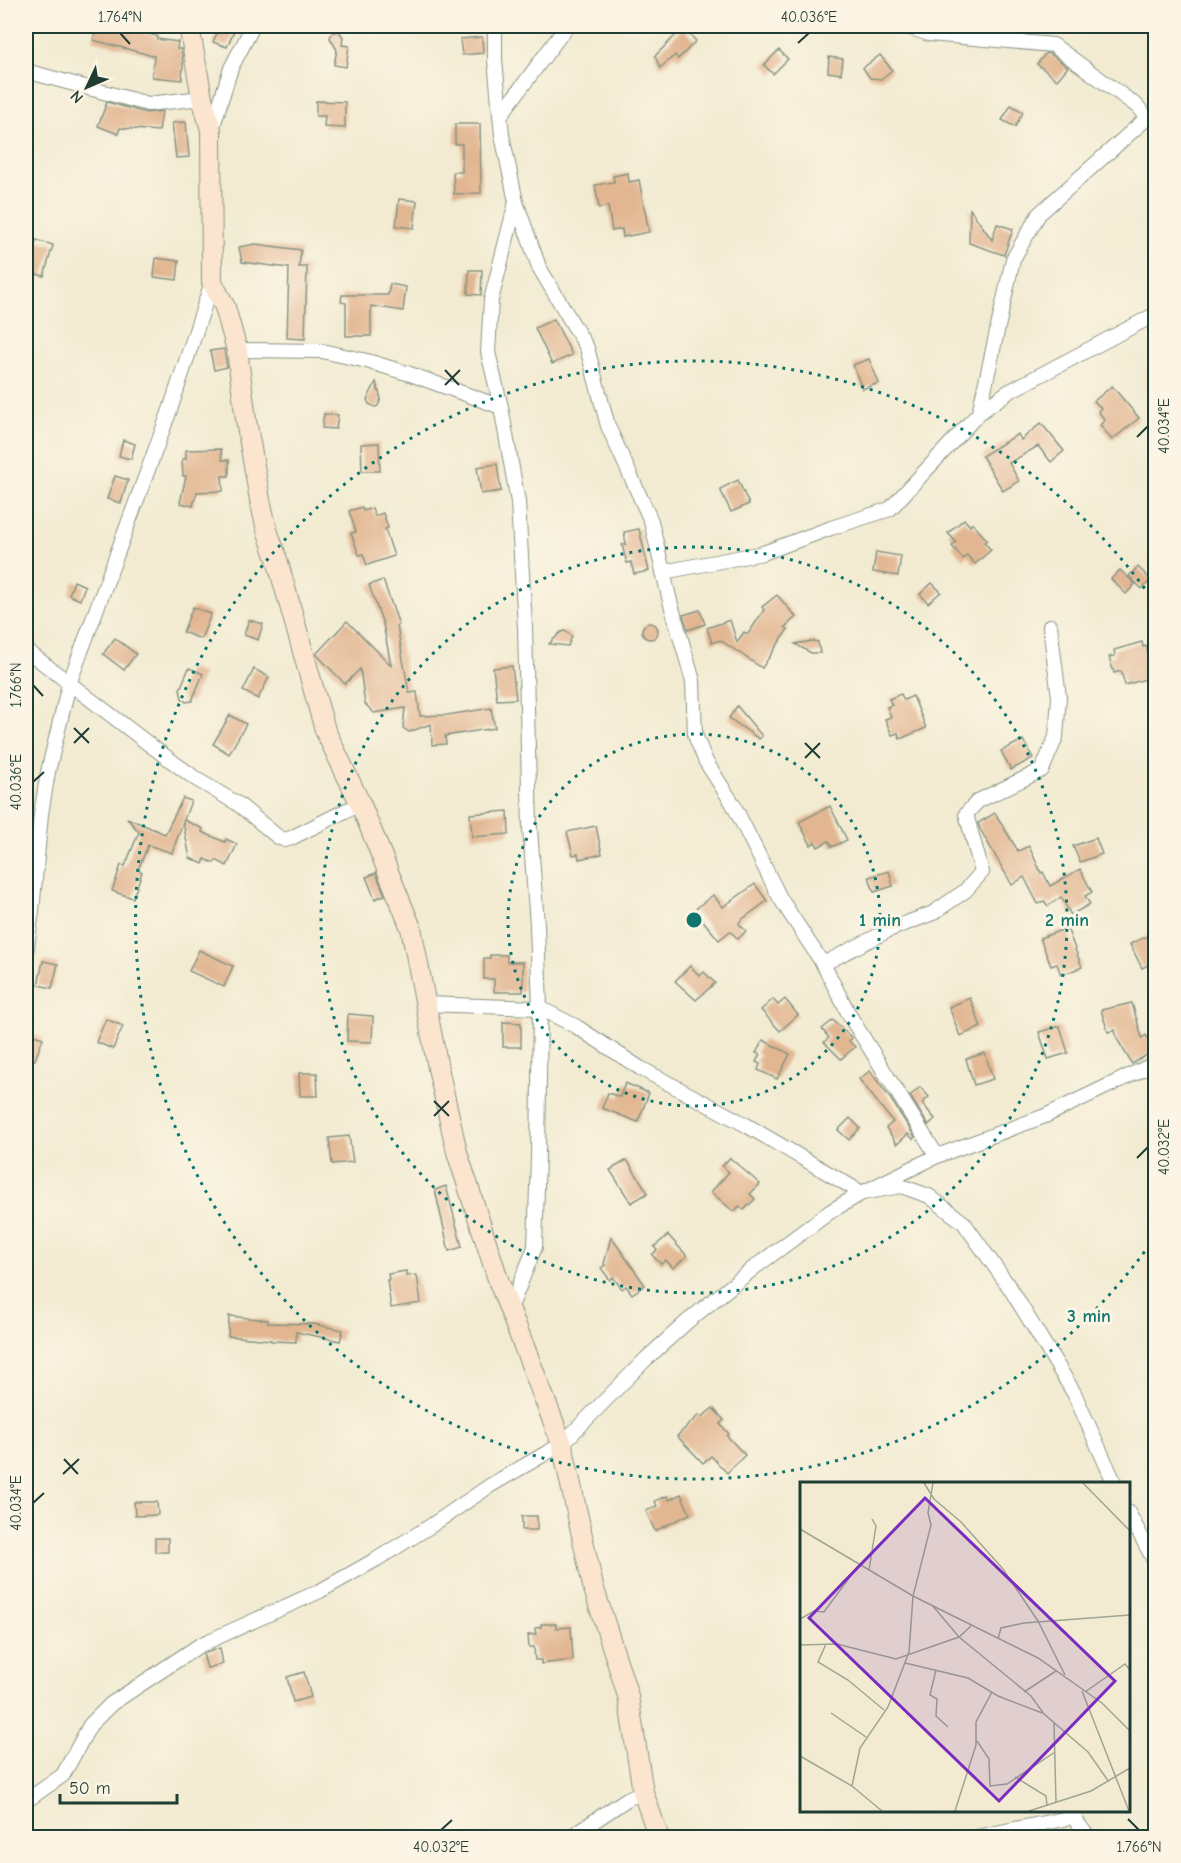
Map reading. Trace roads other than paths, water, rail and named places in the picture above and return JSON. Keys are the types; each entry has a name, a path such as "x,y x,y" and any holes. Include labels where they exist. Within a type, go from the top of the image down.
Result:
{"street":[{"path":"189,26 202,98 212,130"},
{"path":"26,954 41,813 69,684 166,421 212,282 212,130 231,68 253,26"},
{"path":"495,26 495,60 511,186 539,267 587,348 608,426 651,521 693,681 695,735 698,744 706,762 733,804 780,898 823,964 851,1018 937,1156"},
{"path":"501,116 567,26"},
{"path":"904,26 929,34 977,32 1053,45 1137,106 1147,118 1039,214 1013,259 979,413"},
{"path":"26,71 148,104 202,98"},
{"path":"510,1309 535,1247 540,1008 530,828 525,628 518,502 501,407 488,352 491,300 516,202"},
{"path":"212,282 225,307 237,350 246,420 267,530 325,730 361,805 411,928 457,1152 499,1282 562,1444 593,1586 628,1696 643,1792 659,1838"},
{"path":"663,572 763,553 890,509 979,413 1008,392 1155,314"},
{"path":"237,350 322,351 410,374 501,407"},
{"path":"823,964 891,929 933,913 965,891 982,872 966,814 978,801 1042,770 1056,737 1059,697 1050,626"},
{"path":"26,650 196,779 238,804 285,840 361,805"},
{"path":"425,1004 540,1008 577,1027 640,1068 746,1125 862,1193 901,1186 929,1196 964,1223 1010,1288 1074,1393 1114,1482"},
{"path":"26,1801 63,1775 90,1725 111,1704 200,1645 320,1591 377,1559 491,1485 562,1444 646,1359 688,1321 831,1211 937,1156 1045,1116 1155,1064"},
{"path":"1130,1516 1155,1564"},
{"path":"569,1838 627,1799 643,1792"},
{"path":"972,1838 1073,1817 1089,1838"}]}
